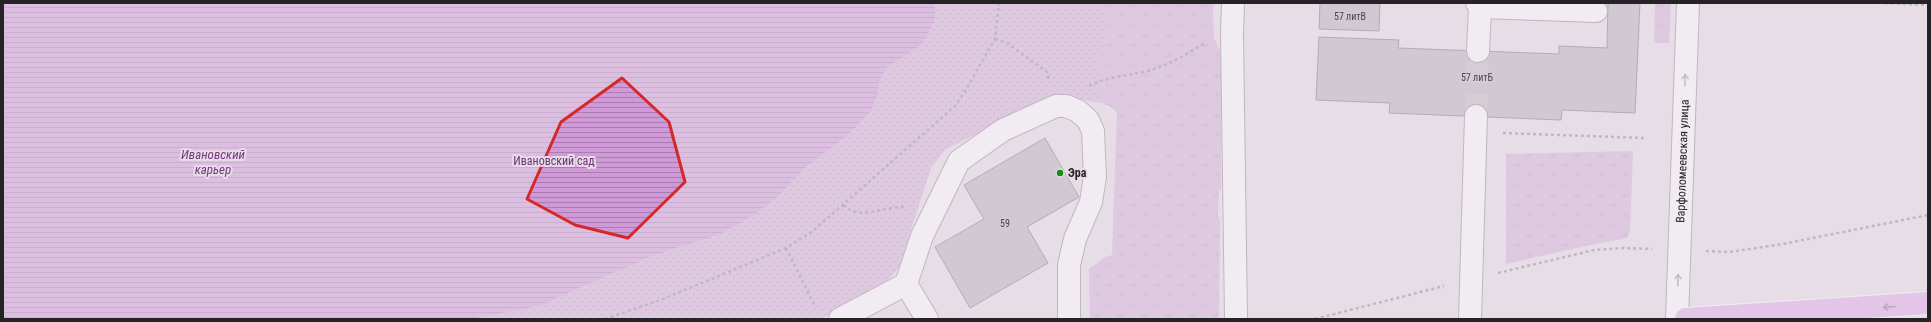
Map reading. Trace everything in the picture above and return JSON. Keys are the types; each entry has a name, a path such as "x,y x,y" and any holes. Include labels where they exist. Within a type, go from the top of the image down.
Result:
{"main road":[{"path":"1686,319 1849,310 1928,303"}],"street":[{"path":"1233,3 1232,34 1236,319"},
{"name":"Варфоломеевская улица","path":"1676,319 1688,3"},
{"path":"1478,51 1478,5 1596,11"},
{"path":"840,319 906,284 922,236 960,161 1003,130 1061,106 1078,111 1088,120 1093,132 1095,177 1091,202 1076,239 1069,265 1069,319"},
{"path":"1470,319 1475,124"},
{"path":"906,284 927,319"}],"path":[{"path":"605,319 663,299 786,248 814,231 955,106 995,39 999,3"},
{"path":"1885,3 1928,6"},
{"path":"995,39 1006,43 1047,72 1061,106 1078,92 1093,84 1125,74 1143,72 1164,66 1183,57 1209,41"},
{"path":"1475,124 1644,138"},
{"path":"843,205 849,211 859,213 891,207 904,207 915,209 932,217"},
{"path":"1700,250 1729,252 1857,230 1928,215"},
{"path":"786,248 818,313"}],"highlighted area":[{"path":"622,78 669,122 685,182 628,238 575,225 527,199 561,122"}],"green space":[{"name":"Ивановский карьер","path":"3,3 1105,3 1099,103 1066,97 1027,108 945,150 931,168 899,267 885,285 821,319 3,319"},
{"path":"1034,3 1214,3 1214,38 1220,50 1221,59 1221,190 1219,191 1218,216 1220,219 1219,319 1090,319 1089,269 1105,257 1112,255 1117,113 1114,109 1102,103 1086,99 1066,97"},
{"path":"1655,3 1671,3 1669,43 1654,43"},
{"path":"1633,151 1630,231 1627,238 1506,264 1506,154"}],"water":[{"name":"Ивановский карьер","path":"3,3 935,3 935,18 921,45 886,68 879,83 877,96 870,112 851,132 804,169 777,197 752,216 720,234 654,255 538,306 470,319 3,319"}],"building":[{"path":"1320,3 1380,3 1379,31 1319,29"},
{"path":"1608,3 1640,3 1635,113 1562,110 1561,120 1389,113 1390,103 1316,100 1319,37 1399,40 1398,48 1559,54 1559,46 1607,48"},
{"path":"1045,138 1079,197 1027,227 1048,263 970,308 935,247 984,219 964,185"}],"tunnel":[{"path":"1476,116 1478,51"}],"place":[{"name":"Эра","path":"1060,173"}],"park label":[{"name":"Ивановский сад","path":"554,161"}]}
